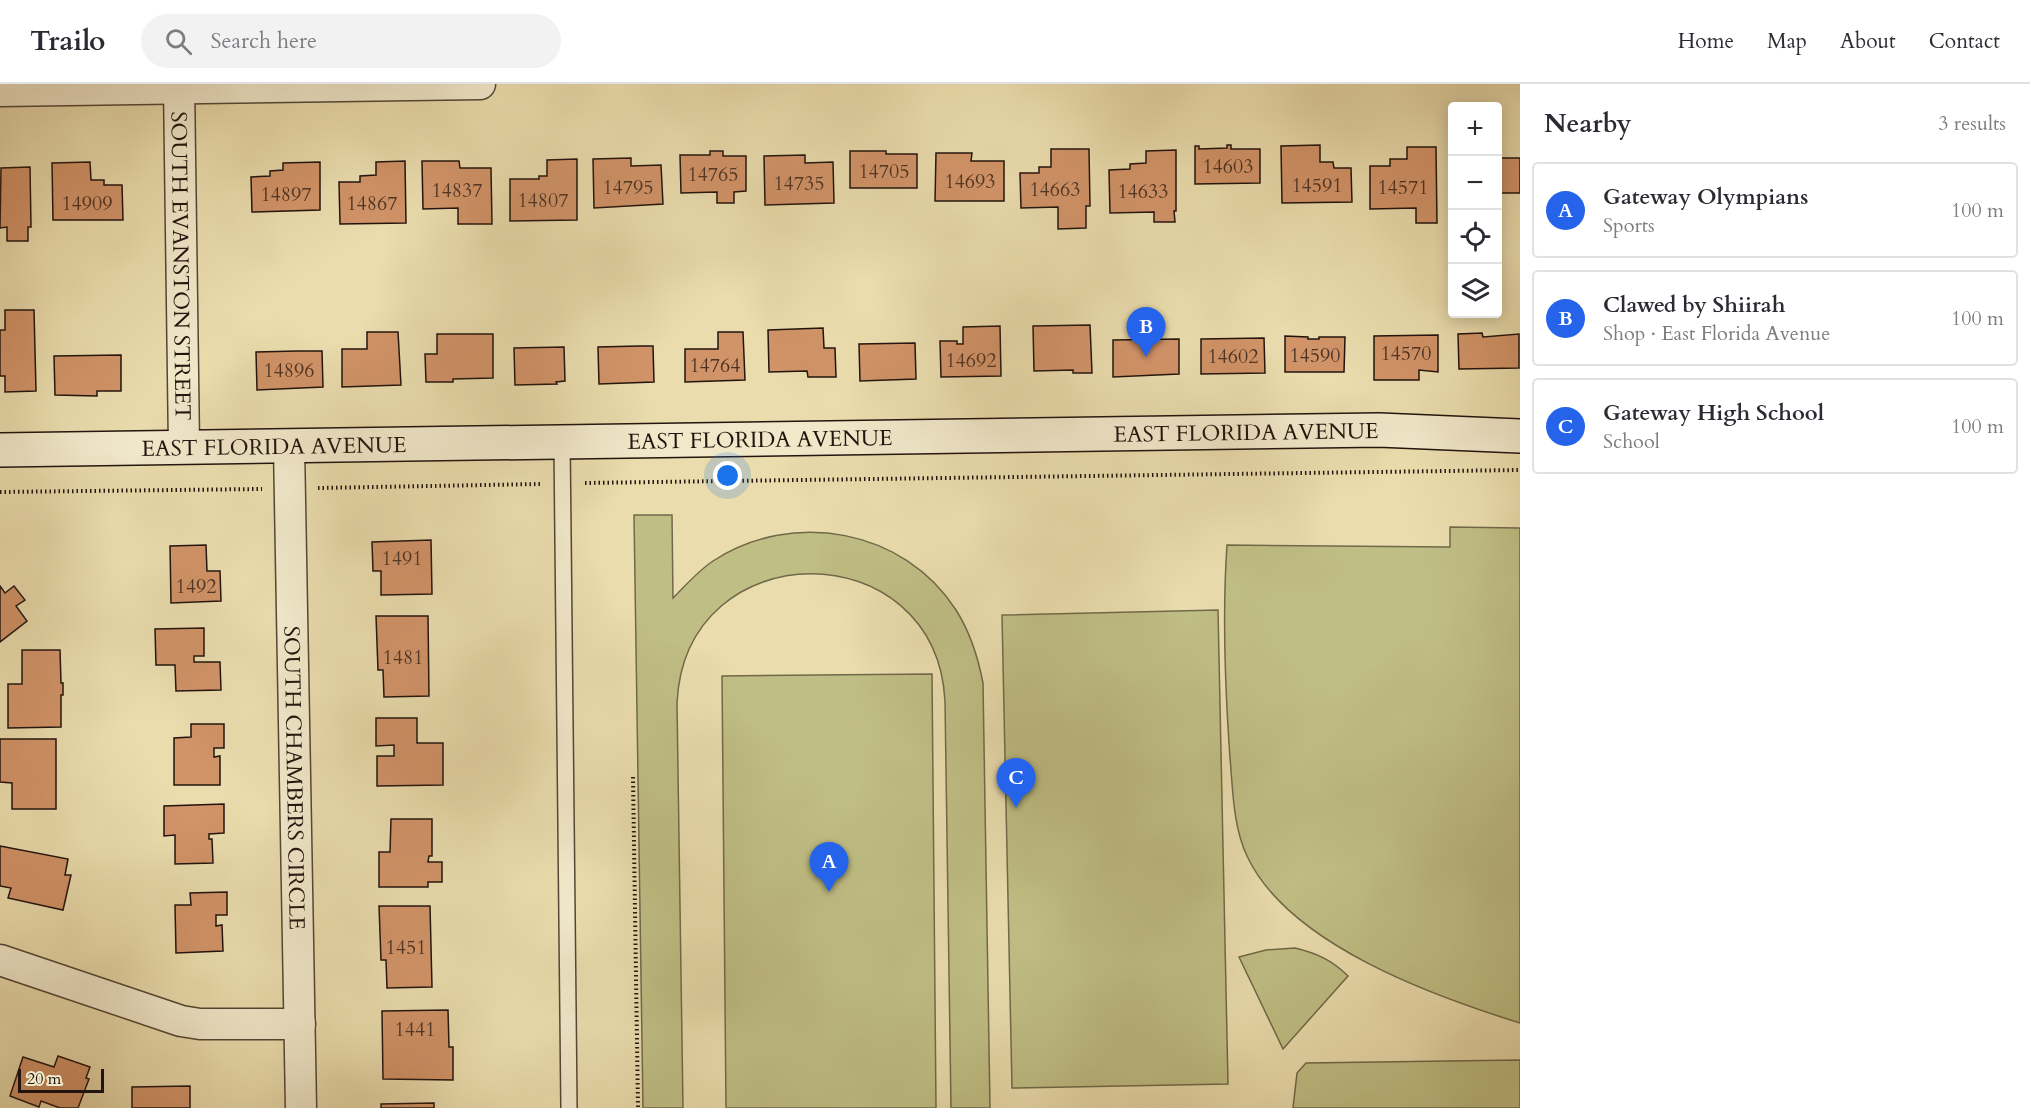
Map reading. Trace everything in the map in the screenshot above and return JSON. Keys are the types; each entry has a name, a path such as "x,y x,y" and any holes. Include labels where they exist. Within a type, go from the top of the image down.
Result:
{"street":[{"path":"0,91 179,86 480,84"},
{"name":"SOUTH EVANSTON STREET","path":"179,86 184,447"},
{"name":"EAST FLORIDA AVENUE","path":"0,450 1379,430 1520,436"},
{"name":"SOUTH CHAMBERS CIRCLE","path":"290,447 300,1108"},
{"path":"0,960 181,1021 200,1024 300,1024"}],"lane":[{"path":"562,442 569,1108"}],"path":[{"path":"583,483 1520,470"},
{"path":"354,487 544,484"},
{"path":"0,492 225,489"},
{"path":"633,777 638,1108"}],"shaded area":[{"path":"634,515 672,515 673,598 713,561 744,545 777,535 811,532 845,536 877,545 907,561 934,583 956,610 973,645 983,683 990,1108 951,1108 945,701 931,645 900,605 858,582 811,574 763,582 721,606 690,647 677,703 683,1108 643,1108"},
{"path":"1450,527 1520,528 1520,1023 1446,998 1406,981 1328,940 1295,915 1267,887 1242,845 1234,808 1225,652 1227,545 1450,547"},
{"path":"1218,610 1228,1084 1012,1088 1002,615"},
{"path":"932,674 936,1108 726,1108 722,676"},
{"path":"1295,948 1323,958 1348,976 1283,1049 1239,957 1266,950"},
{"path":"1520,1060 1520,1108 1293,1108 1297,1073 1306,1063"}],"building":[{"path":"1227,145 1231,145 1231,149 1260,149 1260,183 1195,184 1195,146 1199,146 1199,149 1227,148"},
{"path":"1320,145 1320,162 1333,162 1334,168 1351,168 1352,202 1282,203 1281,146"},
{"path":"1407,147 1436,147 1437,223 1416,223 1416,208 1370,209 1370,166 1390,166 1390,159 1407,159"},
{"path":"1051,149 1089,149 1090,206 1086,206 1086,228 1058,229 1058,207 1021,208 1020,173 1039,173 1039,167 1051,167"},
{"path":"1176,150 1175,222 1154,222 1154,212 1110,213 1109,170 1130,169 1130,164 1146,163 1146,151"},
{"path":"710,151 723,151 723,156 746,156 746,191 734,192 734,203 717,203 717,192 681,193 680,155 710,155"},
{"path":"850,151 917,154 917,188 850,188"},
{"path":"936,153 972,153 971,161 1004,161 1004,201 935,201"},
{"path":"805,155 805,163 833,162 834,203 765,205 764,156"},
{"path":"631,158 631,166 661,165 663,204 594,208 593,159"},
{"path":"1502,158 1520,158 1520,193 1502,193"},
{"path":"577,159 577,220 510,221 510,179 539,179 539,176 547,176 547,160"},
{"path":"405,161 406,223 340,224 339,182 360,182 360,176 376,175 376,162"},
{"path":"422,161 459,161 460,168 491,168 492,224 458,224 458,208 423,209"},
{"path":"90,162 91,180 104,180 104,185 122,185 123,220 53,220 52,163"},
{"path":"320,162 320,210 252,212 251,177 270,176 270,171 283,170 283,163"},
{"path":"30,167 31,227 28,227 28,241 7,241 7,227 0,228 1,168"},
{"path":"5,310 34,310 36,391 5,392 5,376 0,376 0,330 5,330"},
{"path":"1090,325 1092,373 1073,373 1073,370 1034,371 1033,326"},
{"path":"1000,326 1001,376 941,377 940,341 957,341 957,344 963,344 963,327"},
{"path":"823,328 824,348 835,348 836,377 808,377 807,371 769,372 768,330"},
{"path":"367,332 398,332 401,385 342,387 342,349 367,349"},
{"path":"718,332 743,332 745,380 685,382 685,349 718,349"},
{"path":"1482,333 1483,337 1519,334 1519,368 1459,369 1458,334"},
{"path":"437,334 493,334 493,378 426,382 425,354 437,354"},
{"path":"1438,335 1438,372 1419,370 1419,380 1374,380 1374,336"},
{"path":"1285,336 1308,337 1308,339 1345,337 1344,372 1285,372"},
{"path":"1264,338 1265,373 1201,374 1201,339"},
{"path":"1179,339 1179,374 1113,377 1113,340"},
{"path":"915,343 916,379 860,381 859,344"},
{"path":"653,346 654,382 599,384 598,347"},
{"path":"564,347 565,381 556,382 557,384 515,385 514,348"},
{"path":"322,351 323,387 257,390 256,352"},
{"path":"121,355 121,391 97,391 97,396 55,395 54,356"},
{"path":"431,540 432,594 381,595 381,571 373,571 372,542"},
{"path":"206,545 207,571 220,571 221,601 171,603 170,546"},
{"path":"0,586 5,593 14,586 25,600 16,606 27,621 0,642"},
{"path":"376,616 428,616 429,696 384,697 383,670 378,670"},
{"path":"204,628 204,656 194,656 194,662 220,662 221,690 176,691 175,665 156,665 155,629"},
{"path":"22,650 60,650 61,683 63,683 61,727 8,728 8,684 22,684"},
{"path":"376,718 417,718 417,743 443,743 443,785 377,786 377,756 394,756 394,745 376,746"},
{"path":"191,724 224,724 224,748 214,748 214,757 220,756 220,785 174,785 174,738 191,737"},
{"path":"0,739 56,739 56,809 12,809 12,783 0,782"},
{"path":"224,804 224,833 209,834 209,839 212,839 213,863 175,864 175,835 164,836 164,806"},
{"path":"391,819 432,819 432,856 429,856 428,862 442,862 442,882 428,882 428,887 379,887 379,852 390,852"},
{"path":"0,846 68,859 65,875 71,875 63,910 8,898 11,888 0,886"},
{"path":"227,892 227,915 216,915 216,926 222,925 223,951 176,953 175,905 191,905 190,893"},
{"path":"379,906 430,906 432,987 387,988 386,960 381,960"},
{"path":"448,1010 449,1047 453,1047 453,1080 383,1079 382,1011"},
{"path":"58,1056 90,1067 86,1078 89,1079 78,1108 60,1108 41,1101 39,1107 10,1096 23,1057 54,1067"},
{"path":"190,1086 190,1108 132,1108 132,1087"},
{"path":"434,1103 434,1108 381,1108 381,1104"}],"place":[{"name":"Clawed by Shiirah","path":"1146,357"},
{"name":"Gateway High School","path":"1016,808"},
{"name":"Gateway Olympians","path":"829,892"}]}
